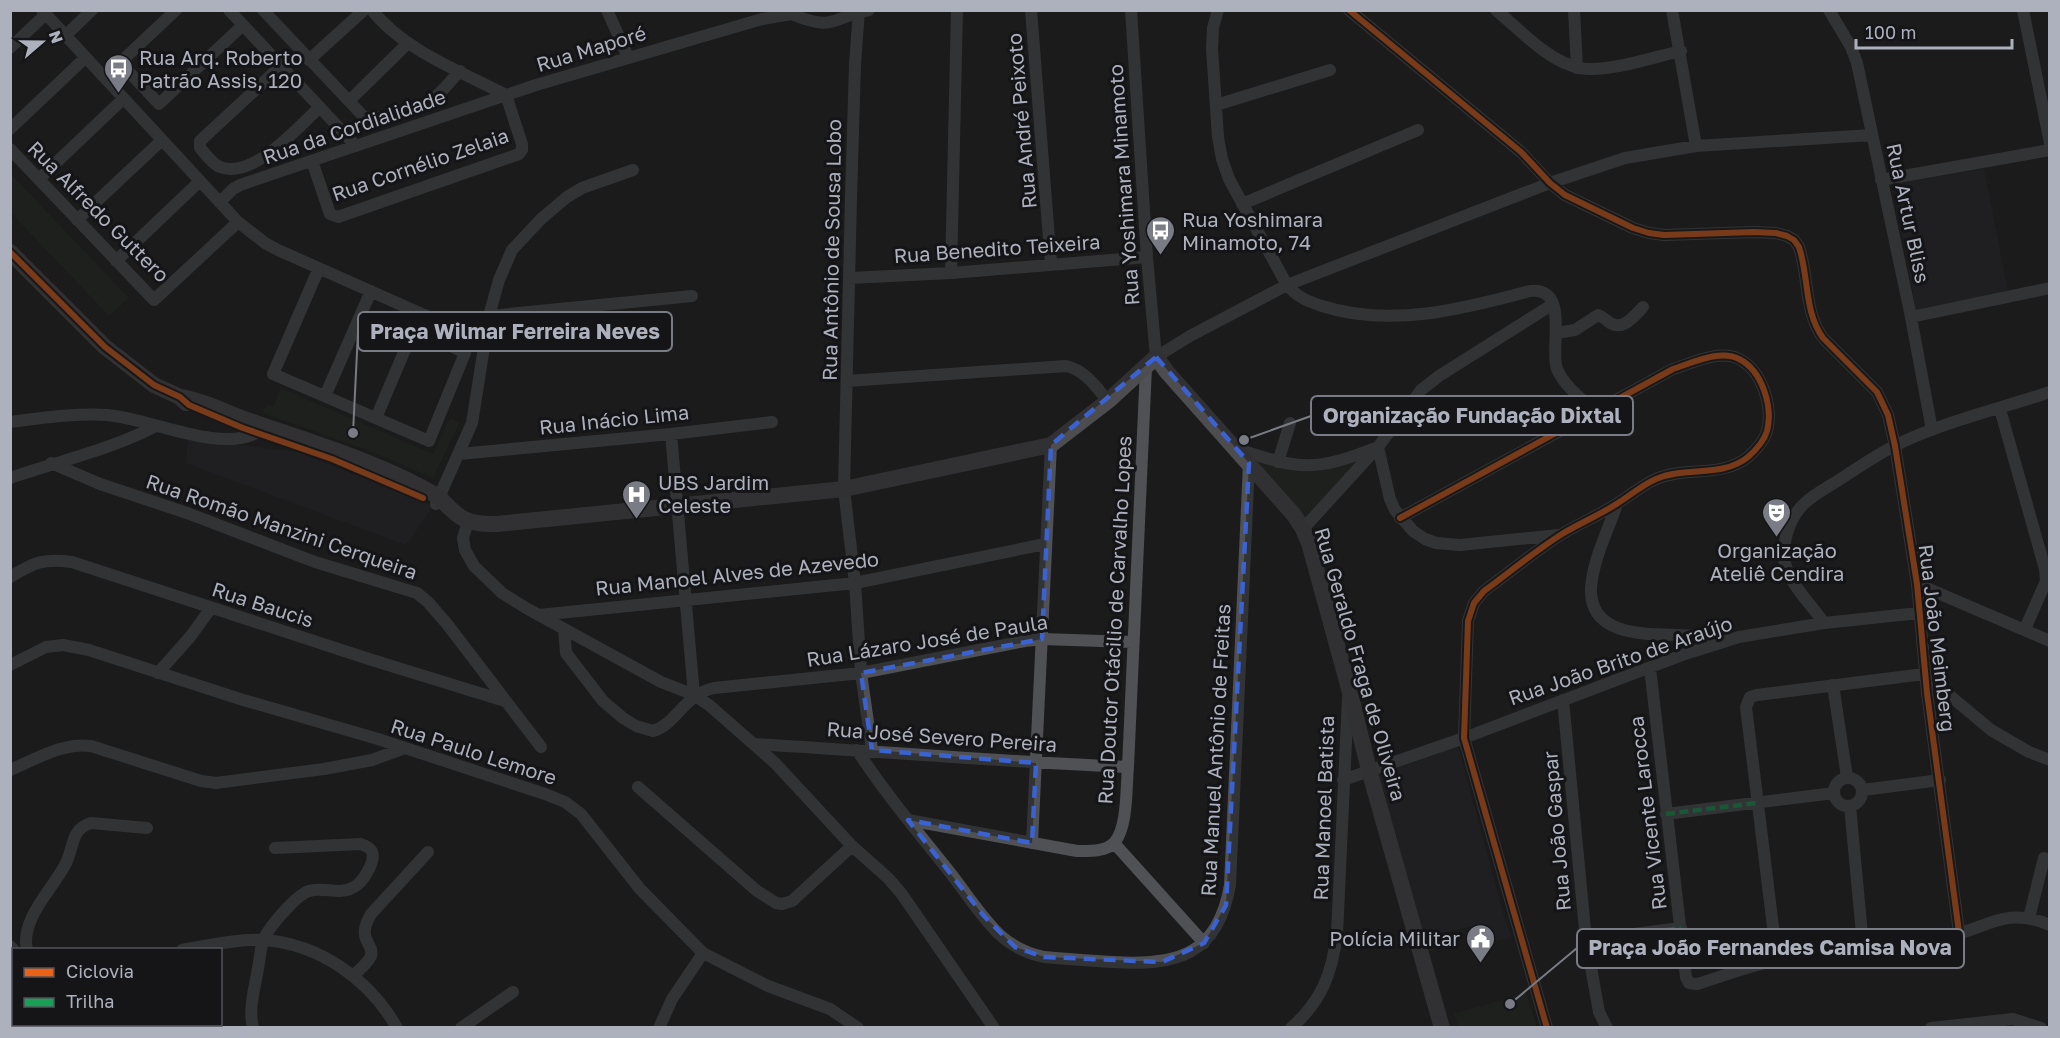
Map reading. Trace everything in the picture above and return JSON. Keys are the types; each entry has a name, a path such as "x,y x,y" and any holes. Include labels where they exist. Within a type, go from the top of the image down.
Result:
{"main road":[{"path":"10,252 105,348 154,385 180,397 208,404 257,429 441,503 466,521 497,524 844,489 1051,445 1108,401 1151,362"},
{"name":"Rua Geraldo Fraga de Oliveira","path":"1151,362 1167,372 1237,449 1304,529 1442,1028"}],"street":[{"path":"65,36 92,10"},
{"path":"176,10 127,56 123,63 128,72 159,104 243,25"},
{"path":"229,10 356,146"},
{"path":"309,60 364,10"},
{"path":"372,10 383,24 408,43 506,95"},
{"path":"607,10 628,57"},
{"path":"951,273 957,10"},
{"name":"Rua André Peixoto","path":"1031,10 1052,264"},
{"name":"Rua Yoshimara Minamoto","path":"1131,10 1147,257 1151,362"},
{"path":"1218,10 1213,28 1212,49 1218,137 1222,159 1242,204 1294,294 1306,301 1356,315 1387,316 1454,310 1537,291 1548,296 1557,314 1554,354 1559,374 1595,411"},
{"path":"1496,10 1548,54 1577,68 1602,69 1681,51"},
{"path":"1574,10 1577,68"},
{"path":"1672,10 1696,146"},
{"name":"Rua Artur Bliss","path":"1829,10 1851,47 1857,63 1911,317 1932,430"},
{"path":"2023,10 2049,143"},
{"path":"792,12 816,23 827,24 862,11"},
{"name":"Rua Antônio de Sousa Lobo","path":"862,11 855,75 844,489 855,583 861,673 872,750"},
{"path":"1351,11 1521,152 1550,183"},
{"name":"Rua Maporé","path":"506,95 628,57 792,12"},
{"path":"10,48 44,13 238,222 265,243 424,315 484,337"},
{"path":"271,13 309,60 362,115 367,117 414,110 434,99 460,71"},
{"path":"349,101 408,43"},
{"path":"10,129 85,58"},
{"path":"281,66 200,141 200,148 220,167 231,168 253,164 265,158 319,108"},
{"path":"1216,105 1330,70"},
{"name":"Rua da Cordialidade","path":"220,202 240,185 506,95"},
{"name":"Rua Cornélio Zelaia","path":"312,161 330,214 338,217 519,154 522,144 506,95"},
{"path":"39,179 123,99"},
{"path":"1242,204 1418,130"},
{"path":"1151,362 1190,336 1287,285 1550,183 1625,158 1696,146 1872,135"},
{"path":"77,220 162,140"},
{"name":"Rua Alfredo Guttero","path":"10,149 155,300 238,222"},
{"path":"1881,180 2049,150"},
{"path":"441,503 472,423 484,337 504,264 512,250 567,197 582,188 633,170"},
{"path":"116,261 200,181"},
{"name":"Rua João Meimberg","path":"1550,183 1565,195 1633,228 1649,233 1664,235 1776,233 1794,240 1802,256 1811,314 1816,328 1877,392 1888,415 1917,584 1924,674 1959,932"},
{"name":"Rua Benedito Teixeira","path":"850,278 951,273 1147,257"},
{"path":"319,268 273,374 429,441 465,353 417,330"},
{"path":"1911,317 2049,288"},
{"path":"325,396 371,291"},
{"path":"489,316 692,296"},
{"path":"1304,529 1378,447 1421,390 1438,376 1553,304"},
{"path":"1556,333 1575,330 1598,315 1614,325 1620,325 1631,320 1643,307"},
{"path":"376,418 413,331 417,330 424,315"},
{"path":"1400,518 1673,369 1708,358 1731,356 1749,365 1759,381 1767,404 1769,416 1766,433 1759,445 1741,462 1713,471 1679,473 1647,482 1617,504 1561,535 1484,591 1474,603 1468,621 1464,738 1546,1028"},
{"name":"Rua Doutor Otácilio de Carvalho Lopes","path":"1114,843 1120,832 1125,813 1132,642 1151,362"},
{"path":"847,381 1066,366 1086,376 1108,401"},
{"path":"1824,623 1788,571 1784,559 1788,532 1794,516 1804,503 1867,461 1895,446 1932,430 2049,392"},
{"path":"2000,409 2045,570 2046,581 2025,629"},
{"path":"10,422 45,417 106,415 127,417 156,426 236,440 257,429"},
{"name":"Rua Inácio Lima","path":"459,454 772,422"},
{"path":"1278,462 1290,423"},
{"path":"10,477 116,445 156,426"},
{"path":"564,629 566,653 603,701 623,718 646,730 653,731 662,727 694,695 671,434"},
{"path":"1032,843 1051,445"},
{"path":"1237,449 1298,466 1327,465 1378,447"},
{"path":"1378,447 1390,499 1400,518 1425,539 1445,545 1460,545 1561,535"},
{"name":"Rua Romão Manzini Cerqueira","path":"51,464 315,562 417,593 447,624 541,747"},
{"name":"Rua Manuel Antônio de Freitas","path":"857,750 908,820 999,934 1028,954 1053,958 1146,964 1191,953 1204,943 1216,926 1226,905 1230,885 1249,464"},
{"path":"1617,504 1597,559 1592,580 1591,591 1599,614 1616,628 1633,633 1739,638"},
{"path":"466,521 463,543 474,566 502,593 661,682 694,695 709,705 775,763 852,846 888,878 901,893 994,1028"},
{"name":"Rua Manoel Alves de Azevedo","path":"539,615 855,583 1045,544"},
{"name":"Rua Baucis","path":"10,576 44,560 72,562 505,701"},
{"path":"1917,584 2049,641"},
{"path":"158,673 190,637 211,608"},
{"name":"Rua João Brito de Araújo","path":"1343,780 1464,738 1685,654 1739,638 1824,623 1919,613"},
{"name":"Rua Lázaro José de Paula","path":"694,695 714,688 861,673 1042,639 1132,642"},
{"name":"Rua Paulo Lemore","path":"10,665 46,647 63,645 89,650 405,748 565,802 581,814 640,890 703,953 768,986 830,1009 858,1028"},
{"name":"Rua Vicente Larocca","path":"1650,668 1686,977 1694,985 1777,959"},
{"path":"2049,760 2029,752 1991,730 1924,674 1757,695 1750,697 1746,706 1777,959 1863,945 1944,937 2011,916 2029,918 2049,925"},
{"name":"Rua Manoel Batista","path":"1291,1028 1311,1007 1325,985 1333,962 1337,934 1348,685"},
{"path":"1833,685 1846,777"},
{"name":"Rua João Gaspar","path":"1563,700 1586,940 1599,1012 1607,1028"},
{"path":"10,770 66,747 80,744 201,781 228,783 362,762 405,748"},
{"name":"Rua José Severo Pereira","path":"754,744 1128,767"},
{"path":"1846,777 1857,781 1863,790 1860,801 1850,806 1839,803 1834,793 1838,781 1846,777"},
{"path":"1863,790 1940,780"},
{"path":"638,787 746,883 776,903 792,901 852,846"},
{"path":"1666,814 1834,793"},
{"path":"1850,806 1863,945"},
{"path":"908,820 1077,851 1102,849 1114,843 1204,943"},
{"path":"27,948 25,935 28,927 42,900 66,864 78,830 91,823 147,828"},
{"path":"253,1028 251,1010 263,939 290,904 301,894 311,890 338,891 355,887 363,879 373,860 373,852 362,844 275,848"},
{"path":"354,975 371,956 371,950 363,934 365,924 371,914 428,852"},
{"path":"2029,918 2044,858"},
{"path":"1586,940 1681,928"},
{"path":"197,948 263,939 313,951 354,975 372,993 397,1028"},
{"path":"659,1028 672,999 703,953"},
{"path":"461,1028 513,992"},
{"path":"1931,1028 2013,1019 2041,1028"}],"highlighted area":[{"path":"1156,357 1249,463 1226,905 1204,943 1162,962 1044,957 1015,947 984,916 908,820 1032,843 1036,763 872,750 861,673 1042,639 1051,445"}],"shaded area":[{"path":"1984,169 2008,292 1916,312 1894,184"},
{"path":"10,173 129,298 109,316 11,213"},
{"path":"281,388 433,454 450,418 460,422 433,478 370,451 263,413 267,404 273,407"},
{"path":"188,439 298,452 433,506 406,545 186,463"},
{"path":"1365,457 1305,519 1258,462 1295,469"},
{"path":"1458,746 1505,920 1512,938 1476,945 1473,926 1441,933 1434,951 1425,951 1376,776"},
{"path":"1526,993 1537,1027 1458,1027 1454,1014"}],"marked path":[{"path":"1666,814 1757,803"},
{"path":"1586,940 1681,928"}],"cycle path":[{"path":"1349,10 1521,152 1550,183 1565,195 1633,228 1649,233 1664,235 1776,233 1794,240 1799,247 1810,306 1817,328 1823,338 1877,392 1888,415 1917,584 1927,693 1959,932"},
{"path":"10,252 105,347 154,385 180,397 189,405 243,428 332,459 423,498"},
{"path":"1400,518 1673,369 1706,358 1731,356 1739,359 1754,372 1764,391 1769,412 1767,431 1759,445 1748,457 1738,463 1715,470 1679,473 1651,481 1532,554 1484,591 1474,603 1468,621 1464,738 1547,1028"}],"place":[{"name":"Rua Arq. Roberto Patrão Assis, 120","path":"118,94"},
{"name":"Rua Yoshimara Minamoto, 74","path":"1161,256"},
{"name":"Praça Wilmar Ferreira Neves","path":"353,433"},
{"name":"Organização Fundação Dixtal","path":"1244,440"},
{"name":"UBS Jardim Celeste","path":"637,520"},
{"name":"Organização Ateliê Cendira","path":"1777,538"},
{"name":"Polícia Militar","path":"1481,964"},
{"name":"Praça João Fernandes Camisa Nova","path":"1510,1004"}]}
